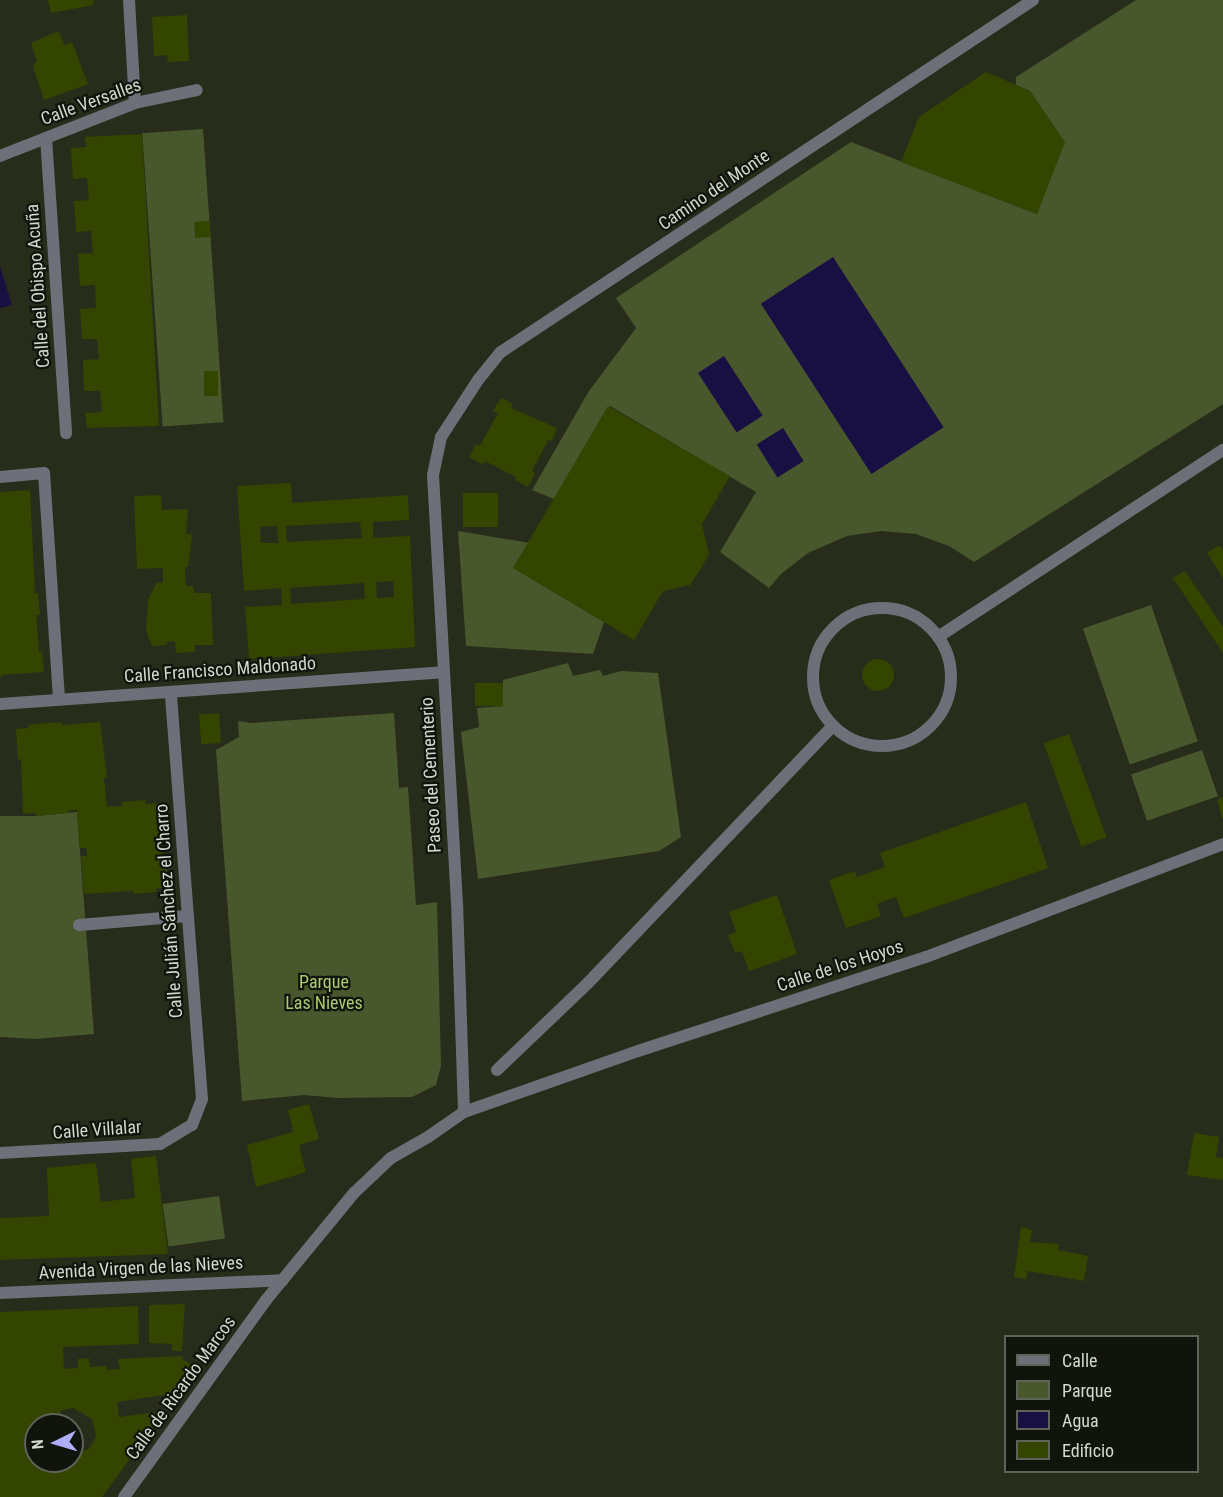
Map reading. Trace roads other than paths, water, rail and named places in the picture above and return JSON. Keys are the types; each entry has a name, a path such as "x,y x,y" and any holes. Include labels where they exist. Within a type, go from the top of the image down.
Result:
{"street":[{"path":"129,0 135,103"},
{"name":"Camino del Monte","path":"441,437 478,380 501,352 1033,0"},
{"name":"Calle Versalles","path":"0,156 135,103 197,90"},
{"name":"Calle del Obispo Acuña","path":"46,138 66,433"},
{"name":"Paseo del Cementerio","path":"441,437 433,475 457,904 464,1112"},
{"path":"938,637 1223,450"},
{"path":"0,477 44,472 59,699"},
{"path":"889,609 913,615 938,637 951,669 950,686 946,702 938,717 927,730 912,739 879,746 846,736 833,726 818,700 814,671 817,655 835,627 849,616 864,610 889,609"},
{"name":"Calle Francisco Maldonado","path":"0,704 443,672"},
{"name":"Calle Julián Sánchez el Charro","path":"171,692 202,1099 192,1125"},
{"path":"498,1070 583,989 833,726"},
{"name":"Calle de los Hoyos","path":"464,1112 638,1051 926,957 1223,844"},
{"path":"79,925 187,916"},
{"name":"Calle de Ricardo Marcos","path":"124,1497 266,1300 354,1193 392,1158 464,1112"},
{"name":"Calle Villalar","path":"0,1153 160,1144 192,1125"},
{"name":"Avenida Virgen de las Nieves","path":"0,1293 284,1280"},
{"path":"255,1281 266,1300"}],"water":[{"path":"833,257 944,427 871,474 761,304"},
{"path":"0,266 12,305 0,308"},
{"path":"724,356 763,416 737,432 698,373"},
{"path":"783,428 804,461 777,478 757,444"}],"park label":[{"name":"Parque Las Nieves","path":"324,993"}]}
